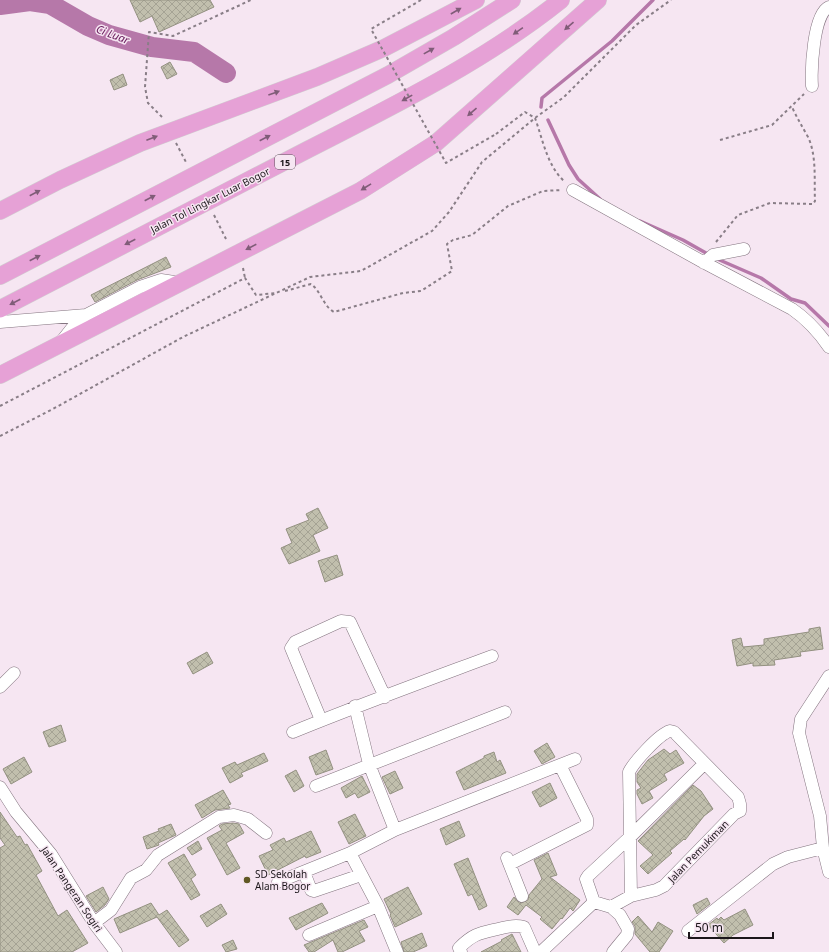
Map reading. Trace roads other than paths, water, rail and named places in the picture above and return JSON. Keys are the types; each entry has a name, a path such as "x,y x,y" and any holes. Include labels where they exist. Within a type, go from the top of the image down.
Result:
{"highway":[{"path":"0,211 60,180 140,143 317,77 378,51 476,0"},
{"path":"0,276 388,75 454,37 512,0"},
{"name":"Jalan Tol Lingkar Luar Bogor","path":"0,309 367,119 464,66 561,0"},
{"path":"0,375 360,191 436,143 598,0"}],"street":[{"path":"812,86 812,59 820,17 824,9 829,7"},
{"path":"573,190 708,259 775,299 804,317 817,330 829,348"},
{"path":"708,259 744,249"},
{"path":"58,346 76,323 86,315 140,287 161,280 182,283"},
{"path":"0,322 86,315"},
{"path":"321,720 291,648 295,642 341,621 350,622 385,696"},
{"path":"293,732 355,706 492,656"},
{"path":"0,687 14,673"},
{"path":"829,676 801,719 799,725 799,733 820,816 823,848 829,872"},
{"path":"355,706 369,764 395,830"},
{"path":"316,786 505,712"},
{"path":"613,952 627,936 628,929 619,915 594,902 587,878 631,836 704,764 674,732 670,731 663,734 633,765 630,772 631,836 631,896"},
{"path":"278,882 350,853 395,830 575,759"},
{"name":"Jalan Pemukiman","path":"619,915 631,896 656,890 664,886 734,814 740,811 741,807 738,797 704,764"},
{"path":"522,896 508,861 587,825 587,819 560,765"},
{"name":"Jalan Pangeran Sogiri","path":"0,787 16,812 51,854 94,923 116,952"},
{"path":"94,923 111,910 131,878 146,870 158,855 219,817 234,815 248,819 266,833"},
{"path":"688,931 772,864 788,857 823,848"},
{"path":"350,853 378,906 397,952"},
{"path":"304,872 311,890 314,891 361,874"},
{"path":"541,952 594,902"},
{"path":"309,935 378,906"},
{"path":"457,951 466,941 488,930 517,925 524,927 535,952"}],"waterway":[{"path":"541,107 542,98 612,41 653,0"},
{"name":"Ci Luar","path":"0,5 30,1 50,4 88,26 109,35 152,47 194,52 226,73"},
{"path":"548,120 569,165 578,179 600,199"},
{"path":"640,221 683,240 706,253"},
{"path":"715,258 761,278 791,299 805,303 829,326"}],"place":[{"name":"SD Sekolah Alam Bogor","path":"247,880"}]}
